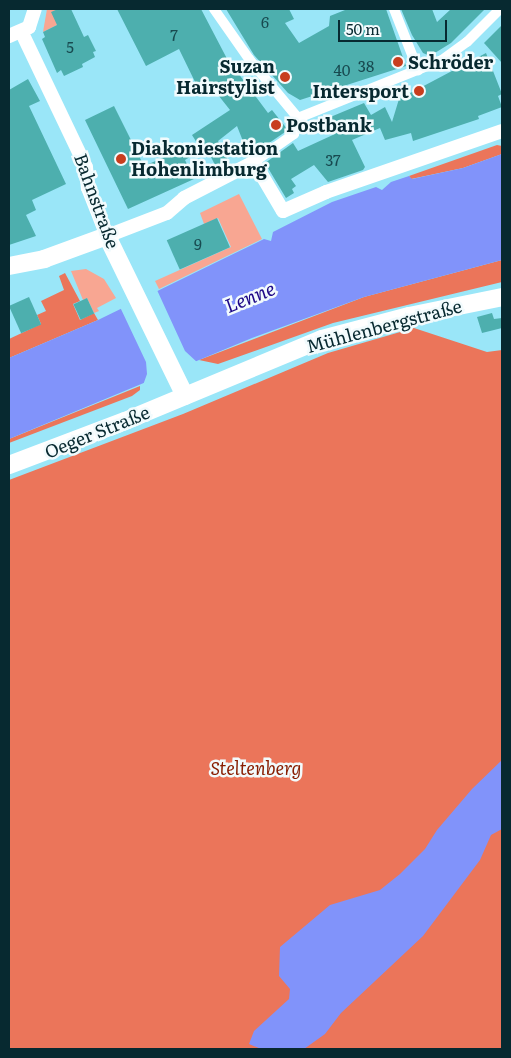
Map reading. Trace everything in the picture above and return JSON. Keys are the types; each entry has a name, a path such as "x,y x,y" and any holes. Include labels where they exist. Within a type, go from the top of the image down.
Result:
{"street":[{"name":"Bahnstraße","path":"35,9 33,20 15,35 86,168 88,188 107,236 182,390"},
{"path":"214,9 249,59 298,118"},
{"path":"394,9 418,70"},
{"path":"298,118 442,60 467,42 500,9"},
{"path":"9,266 44,259 167,213 184,198 254,162 294,134 298,118"},
{"path":"254,162 282,211 326,192 502,131"},
{"name":"Mühlenbergstraße","path":"182,390 322,339 409,316 502,297"},
{"name":"Oeger Straße","path":"9,465 182,390"}],"shaded area":[{"path":"47,9 55,9 57,25 43,32"},
{"path":"239,194 262,239 159,289 155,281 231,247 218,218 204,224 200,213"},
{"path":"86,269 104,279 116,298 97,308 99,311 94,313 87,298 83,300 71,271"}],"green space":[{"path":"497,145 502,146 502,154 463,168 411,179 409,176"},
{"path":"502,260 502,282 333,323 218,364 199,360 364,297"},
{"path":"65,273 80,301 73,304 80,320 94,313 98,320 9,358 9,339 41,324 37,315 46,311 41,301 64,290 59,276"},
{"name":"Steltenberg","path":"414,328 487,352 502,350 502,1049 9,1049 9,480 183,414 328,353"},
{"path":"140,386 140,390 132,396 9,443 9,439"}],"water":[{"name":"Lenne","path":"502,154 502,260 364,297 252,338 9,439 9,358 98,320 264,239 271,241 273,232 332,202 376,187 382,190 391,182 409,176 412,179 463,168"},
{"path":"502,760 502,829 491,835 480,860 423,936 341,1013 325,1034 304,1049 261,1049 249,1044 254,1031 289,999 290,989 279,976 280,947 330,905 380,890 400,874 425,849 437,830 472,789"}],"pier":[{"path":"157,290 185,351 198,363 142,388 147,374 146,362 120,307"}],"building":[{"path":"58,9 71,9 84,37 88,35 96,51 93,52 95,57 82,64 83,67 64,76 61,70 57,73 42,39 45,37 43,32 57,25 51,12"},
{"path":"117,9 201,9 235,74 238,73 268,113 272,110 288,130 256,152 254,150 248,154 237,126 218,141 230,164 218,171 206,147 185,160 194,179 128,209 85,120 114,106 144,166 197,143 192,135 230,110 207,81 197,86 179,49 146,66"},
{"path":"226,9 289,9 294,19 285,23 299,43 329,26 330,16 345,10 386,9 406,66 300,100 288,93 254,55"},
{"path":"401,9 432,9 437,22 451,9 485,9 451,43 430,56 423,53 412,35"},
{"path":"502,25 502,63 484,43"},
{"path":"486,53 502,94 498,96 502,107 478,116 479,119 413,141 411,133 385,140 380,128 352,140 365,167 363,170 328,182 314,165 291,179 296,186 292,189 294,193 286,198 265,163 293,143 298,151 335,134 328,118 364,103 371,115 385,107 392,122 399,99"},
{"path":"28,79 40,101 29,106 66,184 32,200 36,210 26,215 36,236 9,245 9,90"},
{"path":"217,218 230,247 180,270 167,240"},
{"path":"29,297 41,324 21,333 9,306"},
{"path":"87,298 94,313 81,320 73,304"},
{"path":"492,313 494,319 502,318 502,328 482,333 477,317"}],"place":[{"name":"Schröder","path":"398,62"},
{"name":"Suzan Hairstylist","path":"285,77"},
{"name":"Intersport","path":"419,91"},
{"name":"Postbank","path":"276,125"},
{"name":"Diakoniestation Hohenlimburg","path":"121,159"}]}
